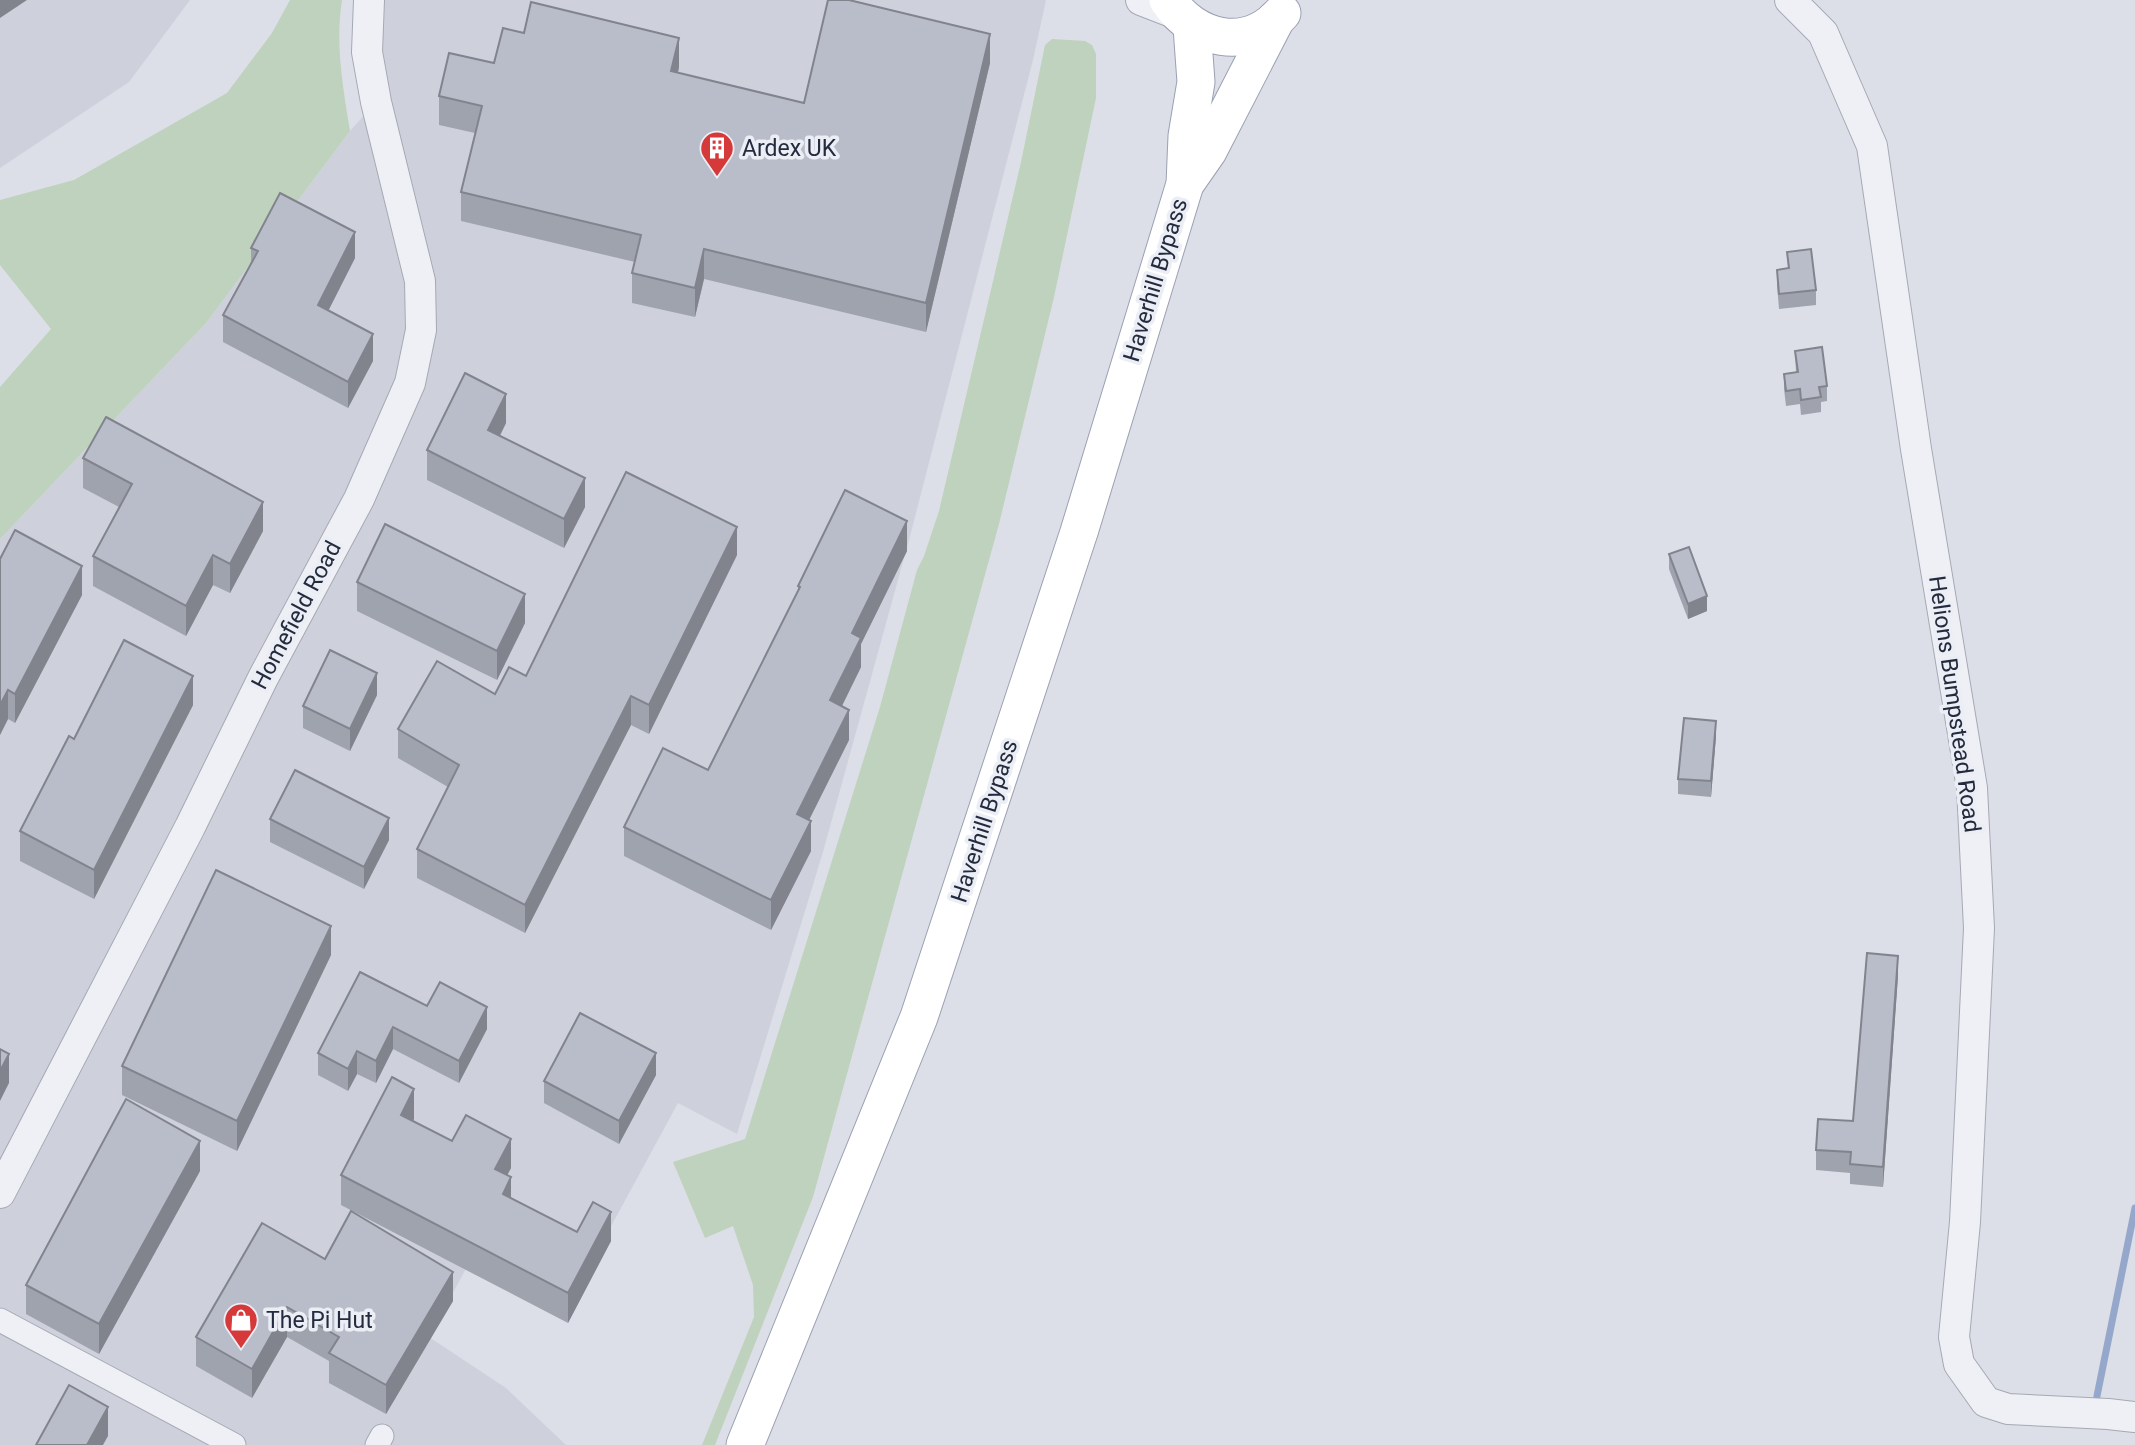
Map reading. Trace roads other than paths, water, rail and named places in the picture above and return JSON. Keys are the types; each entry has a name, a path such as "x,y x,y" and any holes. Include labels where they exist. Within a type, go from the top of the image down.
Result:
{"main road":[{"path":"1179,13 1213,36 1235,37 1258,32 1283,10"},
{"name":"Haverhill Bypass","path":"1185,184 1208,150 1283,10"},
{"name":"Haverhill Bypass","path":"745,1445 919,1017 1079,532 1185,184 1186,136 1196,82 1179,13"}],"street":[{"name":"Homefield Road","path":"0,1193 190,827 263,678 359,499 410,383 421,330 420,281 376,102 367,52 369,0"},
{"path":"1141,0 1179,13"},
{"name":"Helions Bumpstead Road","path":"1790,0 1823,33 1872,146 1916,449 1972,788 1979,928 1965,1222 1954,1337 1959,1364 1986,1402 2008,1409 2135,1418"},
{"path":"0,1320 234,1445"}],"waterway":[{"path":"2097,1396 2135,1208"}],"place":[{"name":"Ardex UK","path":"717,178"},
{"name":"The Pi Hut","path":"241,1350"}]}
